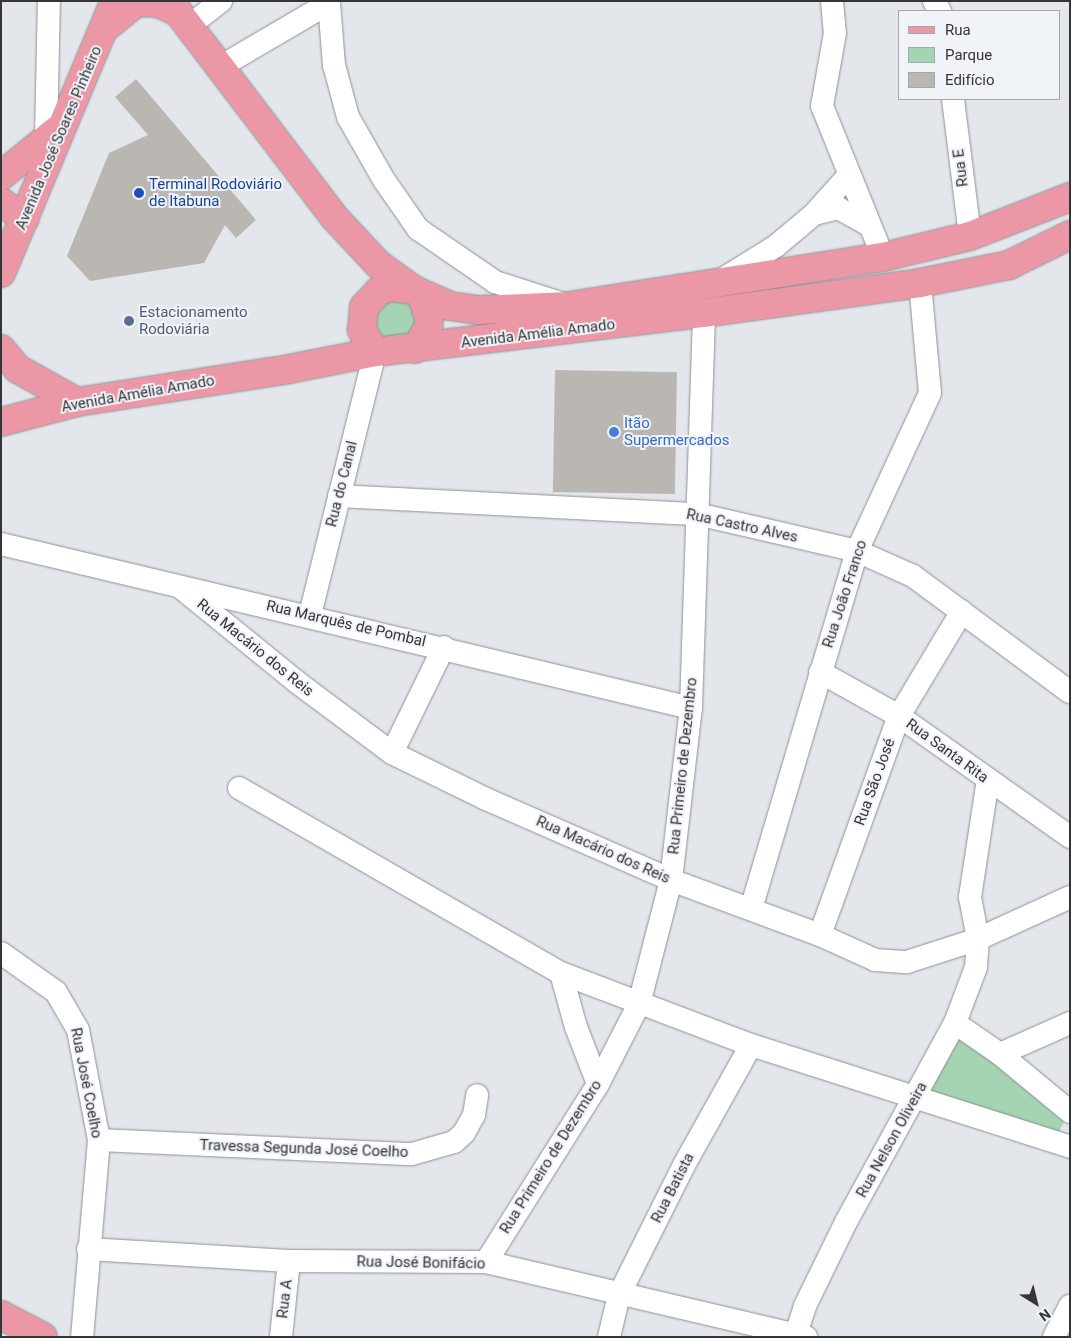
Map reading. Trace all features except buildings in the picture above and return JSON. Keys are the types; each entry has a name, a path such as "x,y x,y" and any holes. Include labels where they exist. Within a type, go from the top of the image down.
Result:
{"main road":[{"name":"Avenida José Soares Pinheiro","path":"1,273 26,219 55,132 106,27 115,1"},
{"path":"106,27 137,2 158,3 180,13"},
{"name":"Avenida Amélia Amado","path":"180,13 334,217 378,264 417,292 450,306 479,310 569,306 883,257 970,236 1070,197"},
{"path":"1,176 55,132"},
{"path":"1,202 26,219"},
{"name":"Avenida Amélia Amado","path":"1,422 77,402 289,369 375,352 415,349 704,313 920,283 1009,265 1070,235"},
{"path":"375,352 362,330 364,307 379,291 390,287 417,292 429,318 428,329 415,349"},
{"path":"1,349 18,369 77,402"},
{"path":"1,1315 43,1337"}],"street":[{"name":"Avenida José Soares Pinheiro","path":"49,1 55,132"},
{"path":"180,13 221,1"},
{"path":"832,1 835,33 822,106 883,257"},
{"path":"220,67 329,3 334,65 348,117 384,180 418,229 494,282 569,306"},
{"name":"Rua E","path":"953,100 970,236"},
{"path":"715,284 776,246 814,214 849,175"},
{"path":"814,214 838,208 869,225"},
{"name":"Rua João Franco","path":"751,909 857,551 930,393 920,283"},
{"name":"Rua Primeiro de Dezembro","path":"486,1262 598,1084 639,1004 671,880 691,708 704,313"},
{"name":"Rua do Canal","path":"310,615 375,352"},
{"name":"Rua Castro Alves","path":"339,496 697,514 857,551 913,576 1070,692"},
{"name":"Rua Marquês de Pombal","path":"1,544 180,587 310,615 691,708"},
{"name":"Rua Macário dos Reis","path":"180,587 298,683 392,753 486,799 671,880 820,935 875,960 907,962 978,939 1070,897"},
{"name":"Rua São José","path":"820,935 899,716 962,611"},
{"path":"392,753 444,647"},
{"name":"Rua Santa Rita","path":"820,672 899,716 1070,837"},
{"name":"Rua Nelson Oliveira","path":"799,1336 805,1306 846,1222 916,1098 955,1023 976,968 978,939 970,897 988,780"},
{"path":"239,788 562,973 639,1004 751,1045 1070,1147"},
{"name":"Rua José Coelho","path":"1,953 37,975 56,992 67,1008 78,1030 99,1140 88,1249 82,1337"},
{"path":"562,973 576,1027 598,1084"},
{"path":"955,1023 1000,1054 1070,1112"},
{"path":"1000,1054 1070,1024"},
{"name":"Rua Batista","path":"608,1337 619,1295 684,1165 751,1045"},
{"name":"Travessa Segunda José Coelho","path":"99,1140 412,1154 454,1142 464,1133 474,1115 477,1095"},
{"name":"Rua José Bonifácio","path":"88,1249 289,1261 486,1262 619,1295 799,1336"},
{"name":"Rua A","path":"280,1337 289,1261"},
{"path":"1054,1337 1070,1306"}],"green space":[{"path":"404,294 419,312 413,335 390,343 375,334 371,309"},
{"path":"955,1031 1067,1115 1059,1132 928,1095"}],"place":[{"name":"Terminal Rodoviário de Itabuna","path":"139,193"},
{"name":"Estacionamento Rodoviária","path":"129,321"},
{"name":"Itão Supermercados","path":"614,432"}]}
